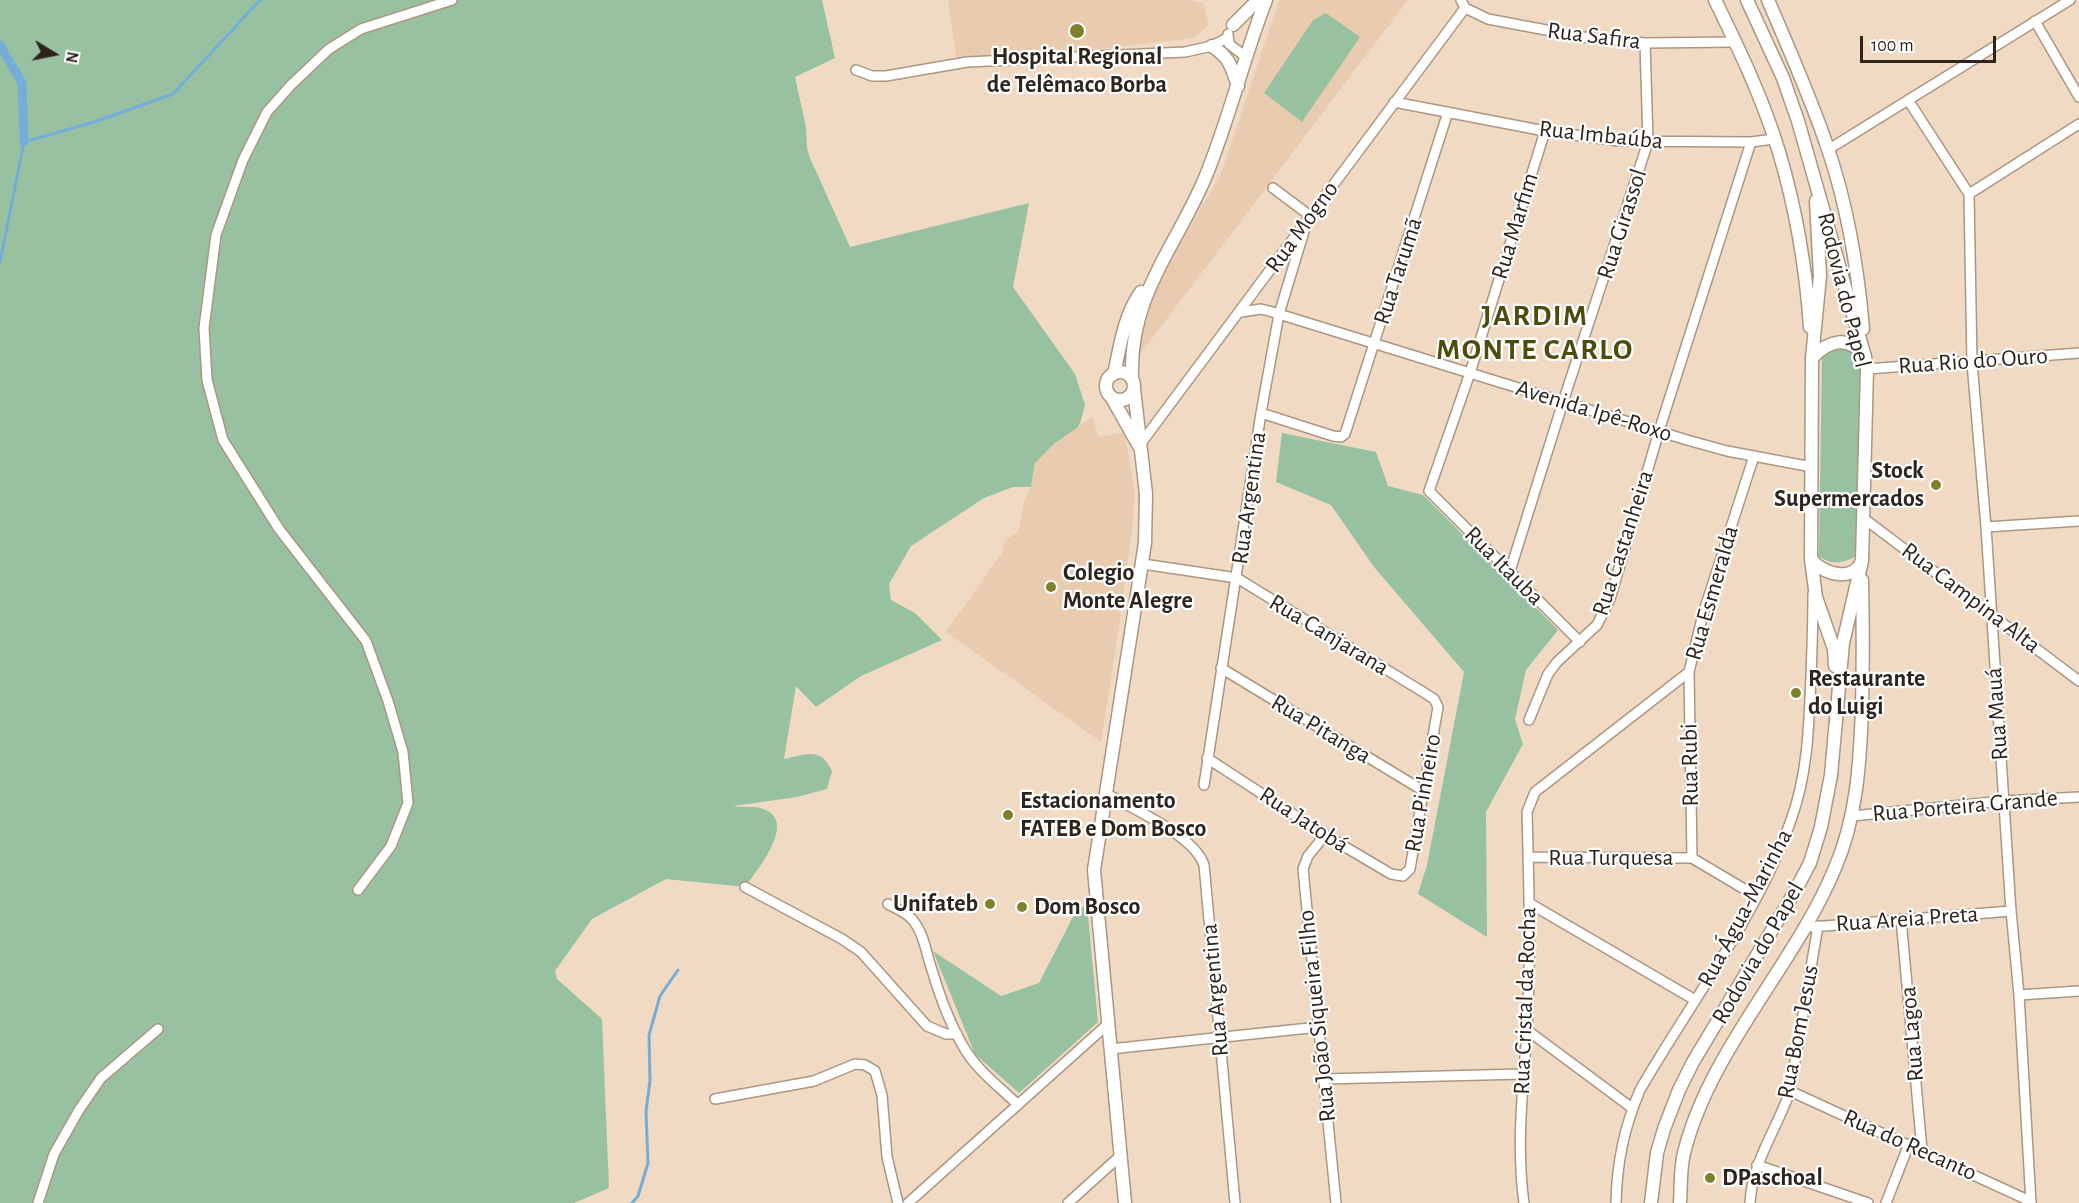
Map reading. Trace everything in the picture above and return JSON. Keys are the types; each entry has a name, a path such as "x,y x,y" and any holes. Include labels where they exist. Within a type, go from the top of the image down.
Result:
{"main road":[{"path":"1233,25 1258,0"},
{"path":"1125,1203 1094,870 1143,564 1147,523 1139,446 1139,418 1134,388 1133,337 1137,319 1155,275 1205,178 1266,0"},
{"path":"1715,0 1736,42 1774,139 1794,210 1805,272 1812,358"},
{"name":"Rodovia do Papel","path":"1652,1203 1657,1153 1679,1090 1693,1062 1744,980 1810,863 1821,827 1832,775 1846,625 1862,561 1866,363 1814,173 1783,78 1747,0"},
{"path":"1768,0 1828,149 1842,201 1860,291 1866,363"},
{"path":"1212,46 1226,56 1230,62 1238,86"},
{"name":"Rodovia do Papel","path":"1814,173 1820,276 1812,358 1811,559 1818,607 1834,649 1838,694"},
{"path":"1114,374 1131,311 1138,297 1155,275"},
{"path":"1812,358 1827,345 1844,342 1857,347 1866,363"},
{"path":"1134,388 1121,372 1114,374 1108,380 1106,387 1139,446"},
{"path":"1112,398 1124,400 1130,396 1134,388"},
{"path":"1123,418 1134,388"},
{"path":"1811,559 1828,572 1844,574 1854,572 1862,561"},
{"path":"1680,1203 1683,1156 1689,1135 1711,1083 1803,928 1835,869 1845,842 1852,816 1859,767 1862,561"}],"street":[{"path":"358,890 391,846 408,803 403,752 388,701 366,641 279,529 223,440 207,380 204,328 216,235 243,160 267,112 291,84 329,49 361,29 452,0"},
{"path":"1828,149 2070,0"},
{"name":"Rua Safira","path":"1463,4 1488,19 1583,37 1645,43 1736,42"},
{"name":"Rua Mogno","path":"1139,446 1241,312 1463,4"},
{"path":"856,70 872,76 886,76 967,62 1185,52 1212,46 1227,38 1233,25 1259,17"},
{"path":"2035,21 2079,97"},
{"path":"1227,38 1229,44 1246,57"},
{"name":"Rua Girassol","path":"1510,571 1648,142 1645,43"},
{"path":"1908,100 1969,194 2079,124"},
{"name":"Rua Imbaúba","path":"1394,102 1545,131 1648,142 1751,142 1774,139"},
{"name":"Rua Tarumã","path":"1261,413 1333,436 1341,436 1347,430 1448,112"},
{"name":"Rua Marfim","path":"1429,491 1470,373 1545,131"},
{"name":"Rua Castanheira","path":"1530,720 1548,674 1557,662 1597,625 1610,599 1659,431 1751,142"},
{"path":"1273,188 1309,215"},
{"name":"Rua Mauá","path":"1969,194 1972,363 2019,995 2030,1202"},
{"name":"Rua Argentina","path":"1204,785 1261,413 1279,314 1309,215"},
{"name":"Avenida Ipê-Roxo","path":"1241,312 1261,309 1659,431 1754,456 1812,467"},
{"name":"Rua Rio do Ouro","path":"1866,363 1972,363 2079,353"},
{"name":"Rua Esmeralda","path":"1530,800 1535,792 1689,672 1703,614 1754,456"},
{"name":"Rua Itauba","path":"1429,491 1580,642"},
{"name":"Rua Campina Alta","path":"1862,516 2079,681"},
{"path":"1986,527 2079,521"},
{"name":"Rua Água-Marinha","path":"1616,1203 1621,1146 1632,1108 1655,1064 1756,896 1780,851 1792,818 1803,774 1810,707 1813,616 1811,559"},
{"name":"Rua Canjarana","path":"1143,564 1237,578 1434,699 1438,707"},
{"name":"Rua Pitanga","path":"1221,668 1422,790"},
{"name":"Rua Rubi","path":"1689,672 1692,858"},
{"name":"Rua Pinheiro","path":"1403,876 1410,869 1438,707"},
{"name":"Rua Jatobá","path":"1207,758 1325,835 1391,874 1403,876"},
{"name":"Rua Argentina","path":"1106,793 1181,837 1200,855 1204,865 1235,1203"},
{"name":"Rua Porteira Grande","path":"1852,816 2003,801 2079,797"},
{"name":"Rua Cristal da Rocha","path":"1524,1203 1521,1127 1522,1074 1527,1030 1529,903 1527,812 1530,800"},
{"name":"Rua João Siqueira Filho","path":"1325,835 1308,856 1303,869 1336,1203"},
{"name":"Rua Turquesa","path":"1528,857 1692,858 1756,896"},
{"path":"745,887 842,939 861,952 927,1026 946,1034 957,1034"},
{"path":"1529,903 1695,1000"},
{"path":"888,904 909,916 916,924 938,990 967,1053 1018,1105"},
{"name":"Rua Areia Preta","path":"1803,928 2011,911"},
{"name":"Rua Lagoa","path":"1902,919 1922,1150"},
{"name":"Rua Bom Jesus","path":"1750,1203 1751,1187 1757,1165 1784,1109 1790,1091 1818,926"},
{"path":"2019,995 2079,991"},
{"path":"909,1203 1108,1024"},
{"path":"1110,1049 1319,1027"},
{"path":"38,1203 54,1154 79,1110 101,1078 158,1029"},
{"path":"1527,1030 1632,1108"},
{"path":"715,1099 814,1081 855,1064 865,1065 875,1071 882,1095 887,1157 898,1203"},
{"path":"1324,1079 1522,1074"},
{"name":"Rua do Recanto","path":"1790,1091 1922,1150 2030,1202"},
{"path":"1886,1203 1909,1144"},
{"path":"1068,1203 1120,1155"},
{"path":"1757,1165 1868,1203"}],"shaded area":[{"name":"Hospital Regional de Telêmaco Borba","path":"948,0 1190,0 1203,3 1209,24 1195,38 1066,53 956,57"},
{"path":"1279,0 1408,0 1138,357 1140,324 1177,249 1220,176"},
{"name":"Colegio Monte Alegre","path":"1092,417 1099,437 1124,432 1135,490 1120,621 1101,742 946,632 1002,553 1005,540 1018,532 1036,461 1055,443"}],"green space":[{"path":"0,0 822,0 835,58 795,77 810,158 850,247 1029,203 1013,287 1075,374 1085,405 1077,428 1055,443 1035,463 1031,487 1013,487 984,498 911,546 889,584 891,600 915,613 942,640 861,676 816,707 796,686 784,759 806,754 817,755 823,758 832,771 827,789 797,797 733,806 766,810 774,817 777,826 776,836 765,859 745,887 666,879 592,919 555,971 557,979 602,1019 609,1188 574,1203 0,1203"},
{"path":"1326,13 1360,37 1302,122 1264,93 1313,20"},
{"path":"1841,345 1862,353 1858,555 1849,560 1833,562 1819,556 1822,357"},
{"path":"1282,433 1376,452 1388,486 1423,495 1558,630 1526,670 1515,719 1523,744 1486,812 1487,937 1418,894 1427,865 1464,672 1374,567 1331,505 1276,482"},
{"path":"1087,904 1098,1022 1019,1093 975,1054 933,951 1001,996 1039,983 1075,913"}],"waterway":[{"path":"0,262 24,142 94,122 173,94 260,0"},
{"path":"0,45 22,83 24,142"},
{"path":"632,1203 638,1196 648,1163 646,1111 650,1081 649,1035 660,996 678,970"}],"place":[{"name":"Hospital Regional de Telêmaco Borba","path":"1077,31"},
{"name":"Stock Supermercados","path":"1936,485"},
{"name":"Colegio Monte Alegre","path":"1051,587"},
{"name":"Restaurante do Luigi","path":"1796,693"},
{"name":"Estacionamento FATEB e Dom Bosco","path":"1008,815"},
{"name":"Unifateb","path":"990,904"},
{"name":"Dom Bosco","path":"1022,907"},
{"name":"DPaschoal","path":"1710,1178"}],"district":[{"name":"JARDIM MONTE CARLO","path":"1535,333"}]}
